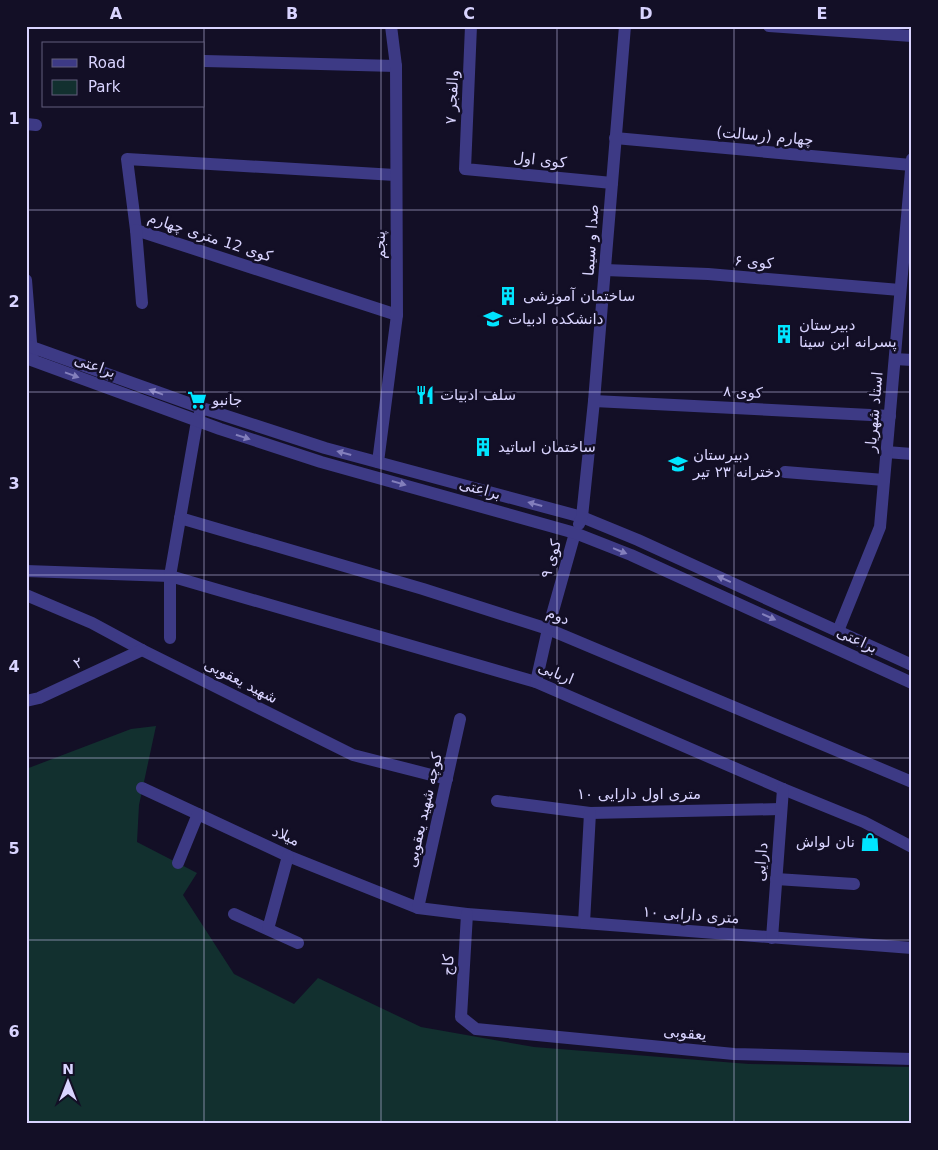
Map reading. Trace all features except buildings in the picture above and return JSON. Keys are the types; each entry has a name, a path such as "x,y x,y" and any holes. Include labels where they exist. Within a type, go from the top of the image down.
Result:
{"street":[{"name":"پنجم","path":"378,462 397,315 396,66 391,26"},
{"name":"والفجر ۷","path":"465,169 472,26"},
{"name":"صدا و سیما","path":"582,517 594,401 626,26"},
{"path":"769,26 912,36"},
{"path":"205,60 396,66"},
{"name":"چهارم (رسالت)","path":"615,138 911,165"},
{"name":"استاد شهریار","path":"838,631 880,527 912,158"},
{"name":"کوی 12 متری چهارم","path":"396,175 127,159 136,230 397,315"},
{"name":"کوی اول","path":"465,169 612,183"},
{"path":"136,230 142,303"},
{"name":"کوی ۶","path":"605,270 708,274 900,290"},
{"path":"26,280 29,352"},
{"name":"براعتی","path":"29,352 200,414 321,462 575,533 631,555 912,683"},
{"path":"895,359 912,360"},
{"name":"کوی ۸","path":"594,401 890,416"},
{"path":"170,638 170,576 200,414"},
{"name":"براعتی","path":"200,414 582,517 638,540 912,665"},
{"path":"886,452 912,454"},
{"path":"785,472 884,480"},
{"name":"کوی ۹","path":"536,682 548,628 575,533 582,517"},
{"name":"دوم","path":"180,518 423,589 548,628 912,782"},
{"name":"اربابی","path":"26,571 170,576 536,682 864,822 912,847"},
{"name":"شهید یعقوبی","path":"26,595 92,623 142,650 353,755 447,779"},
{"name":"۲","path":"26,701 40,698 142,650"},
{"name":"کوچه شهید یعقوبی","path":"418,908 460,720"},
{"name":"میلاد","path":"142,788 288,856 418,908 467,914"},
{"name":"دارایی","path":"772,938 783,789"},
{"name":"۱۰ متری اول دارایی","path":"497,801 590,813 781,809"},
{"path":"584,923 590,813"},
{"path":"178,863 198,814"},
{"path":"268,929 288,856"},
{"path":"776,879 854,884"},
{"path":"234,914 298,943"},
{"name":"۱۰ متری دارابی","path":"467,914 912,948"},
{"name":"کاج","path":"461,1017 467,914"},
{"name":"یعقوبی","path":"461,1017 476,1029 734,1054 912,1059"}],"green space":[{"path":"156,726 139,805 137,842 197,873 183,895 234,974 294,1004 318,978 421,1027 534,1047 749,1064 912,1067 912,1124 26,1124 26,769 131,729"}],"place":[{"name":"ساختمان آموزشی","path":"508,296"},
{"name":"دانشکده ادبیات","path":"493,319"},
{"name":"دبیرستان پسرانه ابن سینا","path":"784,334"},
{"name":"سلف ادبیات","path":"425,395"},
{"name":"جانبو","path":"197,400"},
{"name":"ساختمان اساتید","path":"483,447"},
{"name":"دبیرستان دخترانه ۲۳ تیر","path":"678,464"},
{"name":"نان لواش","path":"870,842"}]}
